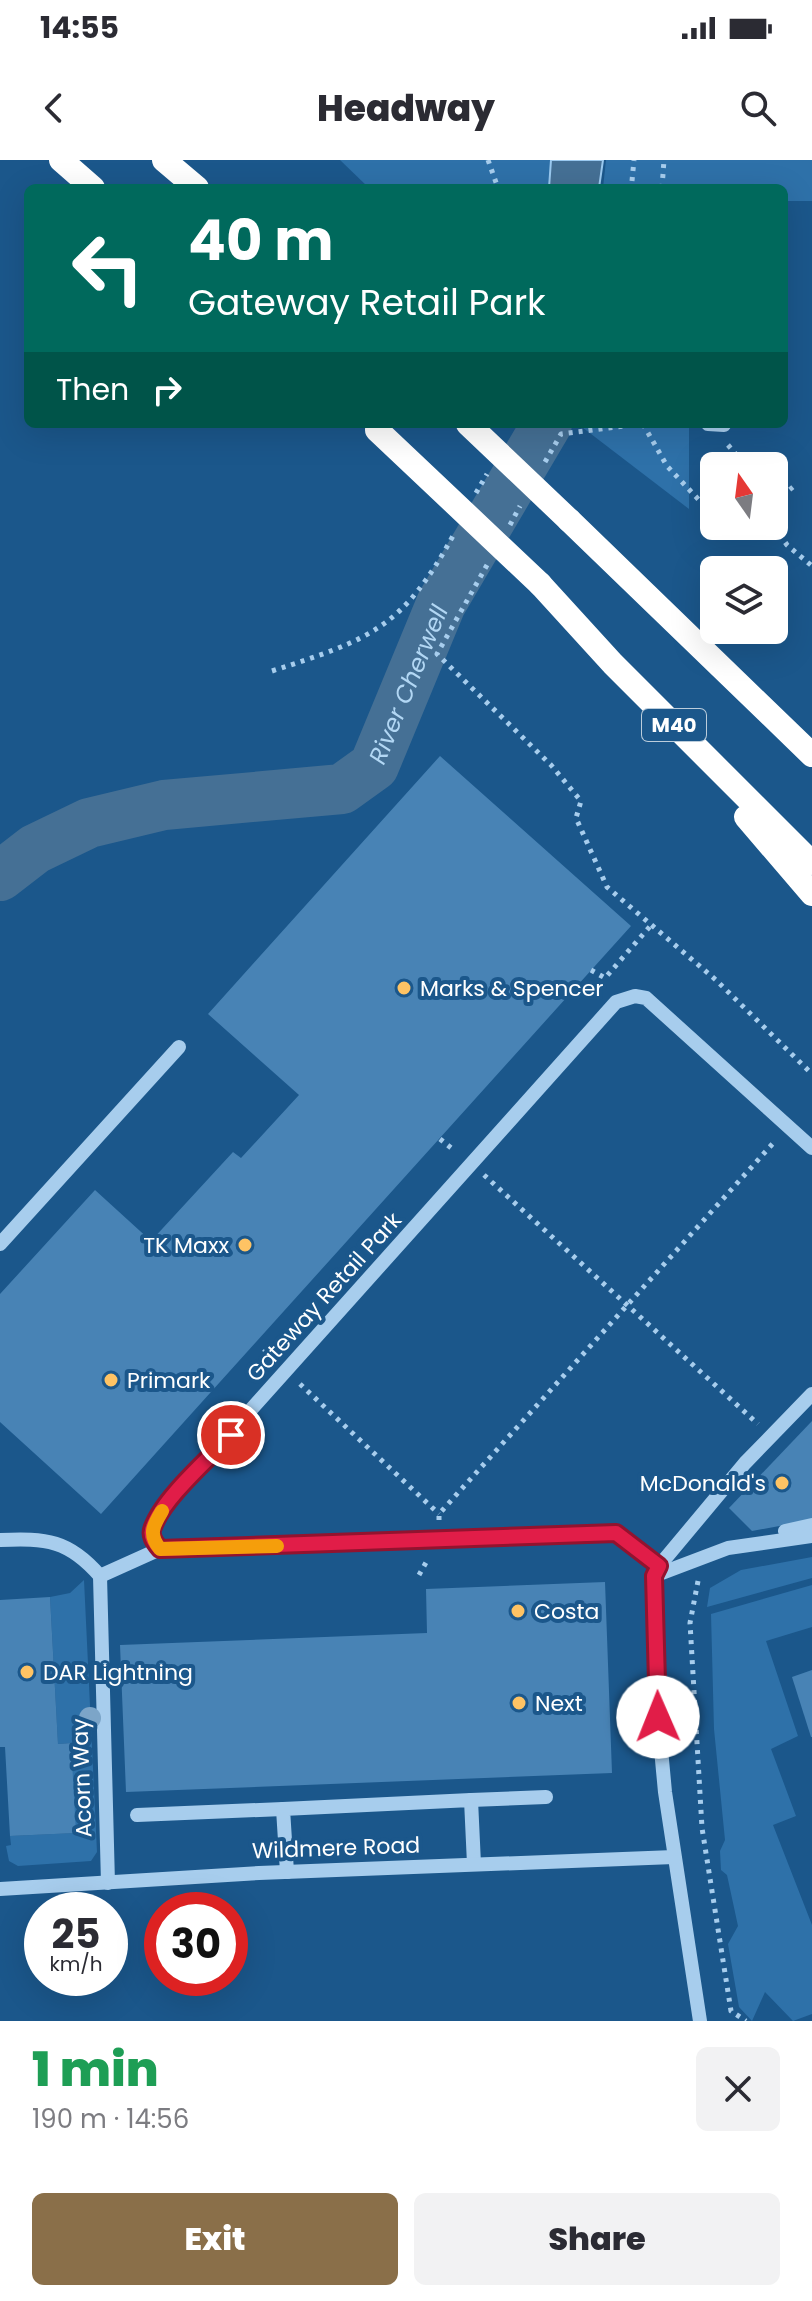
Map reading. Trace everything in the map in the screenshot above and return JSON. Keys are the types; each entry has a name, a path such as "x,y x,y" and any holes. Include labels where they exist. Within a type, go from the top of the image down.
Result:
{"highway":[{"path":"61,160 88,184"},
{"path":"164,160 192,184"},
{"name":"M40","path":"375,428 540,584 812,894"},
{"path":"472,428 812,755"},
{"name":"M40","path":"613,664 812,863"}],"street":[{"name":"Gateway Retail Park","path":"160,1549 153,1540 151,1529 163,1508 616,1002 635,996 646,998 812,1148"},
{"path":"0,1244 179,1047"},
{"path":"700,2021 674,1857 658,1717 656,1571 812,1394"},
{"path":"755,1543 779,1532 812,1525"},
{"path":"0,1540 63,1543 83,1557 100,1576 160,1549 616,1533 656,1571"},
{"path":"656,1571 713,1552 812,1536"},
{"name":"Acorn Way","path":"100,1576 108,1883"},
{"path":"137,1815 546,1797"},
{"path":"471,1800 474,1864"},
{"path":"283,1809 287,1872"},
{"name":"Wildmere Road","path":"0,1889 287,1872 674,1857"}],"path":[{"path":"488,160 497,184"},
{"path":"632,181 634,160"},
{"path":"662,184 664,160"},
{"path":"561,434 609,428"},
{"path":"643,428 667,466 700,501"},
{"path":"471,502 493,463"},
{"path":"788,491 793,487"},
{"path":"272,671 347,647 401,613 429,580 457,528"},
{"path":"784,540 812,566"},
{"path":"437,654 551,765 581,801 576,818 607,887 652,924 812,1074"},
{"path":"591,970 605,978 652,924"},
{"path":"419,1575 438,1539 439,1514 788,1127"},
{"path":"440,1139 473,1165 772,1437"},
{"path":"264,1349 439,1514"},
{"path":"705,1576 695,1583 690,1623 702,1828 731,2011 746,2021"}],"shaded area":[{"path":"340,160 553,160 551,184 365,184"},
{"path":"551,160 603,160 600,184 549,184"},
{"path":"606,160 812,160 812,201 788,201 788,184 603,184"},
{"path":"583,428 689,428 689,509"},
{"path":"812,1557 812,1578 707,1607 710,1588 741,1570"},
{"path":"84,1580 97,1852 91,1861 18,1866 9,1861 6,1846 11,1845 10,1836 75,1833 70,1743 58,1744 50,1597 70,1593"},
{"path":"812,1585 812,1627 766,1641 798,1736 771,1749 796,1816 773,1825 812,1925 812,2014 793,2021 765,1992 752,2021 739,2007 728,1944 738,1926 727,1875 721,1870 720,1851 725,1840 714,1729 711,1614"}],"building":[{"path":"440,756 631,926 101,1514 0,1422 0,1294 95,1190 151,1241 233,1152 241,1158 299,1095 208,1014"},
{"name":"McDonald's","path":"812,1421 812,1520 752,1531 729,1508"},
{"path":"605,1582 612,1773 126,1792 120,1645 427,1633 426,1589"},
{"path":"50,1597 58,1744 71,1743 76,1833 10,1836 5,1747 0,1747 0,1600"},
{"path":"812,1670 812,1737 811,1737 792,1677"}],"waterway":[{"name":"River Cherwell","path":"0,876 35,849 89,823 164,805 342,789 374,766 441,604 545,428"}],"slow traffic":[{"path":"162,1511 151,1529 153,1540 160,1549 277,1546"}],"place":[{"name":"Marks & Spencer","path":"404,988"},
{"name":"TK Maxx","path":"245,1245"},
{"name":"Primark","path":"111,1380"},
{"name":"McDonald's","path":"782,1483"},
{"name":"Costa","path":"518,1611"},
{"name":"DAR Lightning","path":"27,1672"},
{"name":"Next","path":"519,1703"}],"route":[{"path":"231,1435 163,1508 151,1529 153,1540 160,1549 616,1533 659,1566 654,1576 658,1717"}]}
